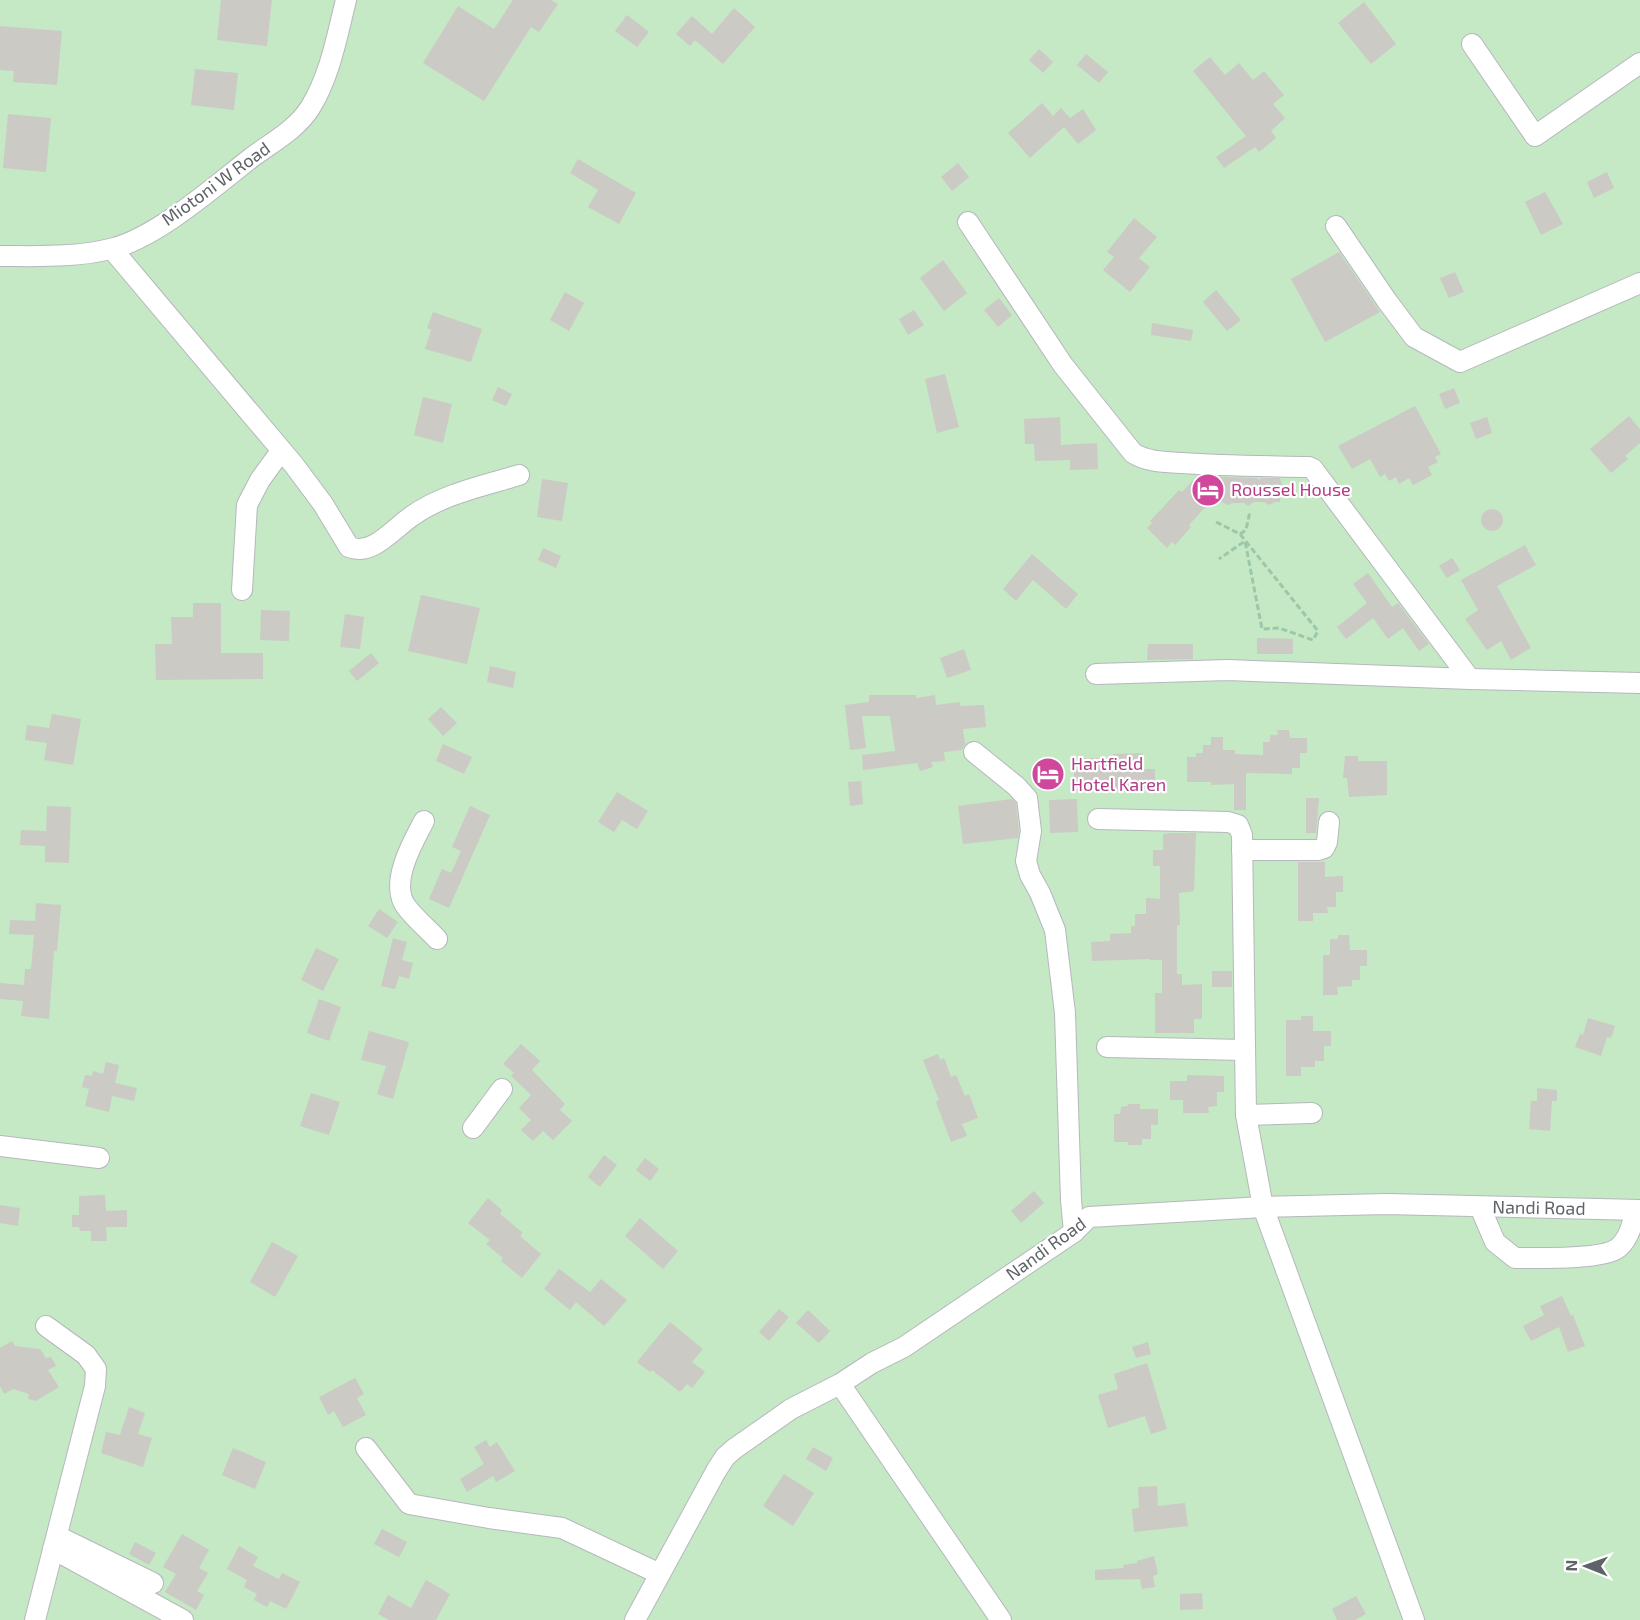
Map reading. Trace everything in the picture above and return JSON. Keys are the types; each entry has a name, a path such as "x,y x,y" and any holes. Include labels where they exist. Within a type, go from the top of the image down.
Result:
{"street":[{"name":"Miotoni W Road","path":"0,256 64,255 112,249 146,234 198,199 290,130 309,109 330,61 346,0"},
{"path":"1472,44 1535,136 1640,63"},
{"path":"968,222 1064,365 1133,453 1139,458 1167,462 1234,467 1314,469 1470,679"},
{"path":"1336,226 1414,337 1460,362 1640,283"},
{"path":"112,249 323,504 349,547 364,550 429,505 519,475"},
{"path":"242,590 247,505 260,480 280,451"},
{"path":"1096,674 1228,670 1640,683"},
{"path":"974,752 1016,786 1027,798 1031,831 1026,861 1055,930 1065,1013 1074,1232"},
{"path":"1098,819 1228,822 1238,825 1242,835 1246,1114 1263,1207 1414,1620"},
{"path":"424,820 409,849 400,888 404,903 437,939"},
{"path":"1242,850 1317,850 1324,848 1327,842 1329,822"},
{"path":"1107,1047 1244,1050"},
{"path":"473,1128 502,1089"},
{"path":"1246,1114 1312,1113"},
{"path":"0,1146 99,1158"},
{"name":"Nandi Road","path":"634,1620 725,1457 791,1409 904,1347 1074,1232 1089,1217 1263,1207 1386,1204 1637,1210"},
{"path":"1480,1207 1495,1242 1515,1258 1605,1254 1619,1247 1633,1227 1637,1210"},
{"path":"35,1620 95,1386 96,1369 86,1355 46,1326"},
{"path":"840,1384 1001,1620"},
{"path":"366,1448 409,1504 562,1528 660,1574"},
{"path":"55,1542 153,1583"},
{"path":"55,1542 183,1620"}],"path":[{"path":"1239,534 1246,530 1250,511"},
{"path":"1216,522 1239,534 1245,541 1318,631 1313,640 1280,628 1262,629 1245,541"},
{"path":"1219,559 1245,541"}],"green space":[{"path":"0,0 1640,0 1640,1620 0,1620"}],"building":[{"path":"221,0 272,0 267,46 217,40"},
{"path":"513,0 551,0 558,4 539,32 531,27 484,101 423,63 458,6 494,29"},
{"path":"1364,2 1396,44 1371,64 1338,23"},
{"path":"734,8 755,27 723,64 695,40 690,46 676,34 692,16 712,34"},
{"path":"627,15 649,32 637,47 615,31"},
{"path":"0,26 62,31 57,85 13,82 14,71 0,70"},
{"path":"1039,49 1053,62 1043,73 1029,60"},
{"path":"1086,54 1108,72 1099,83 1077,65"},
{"path":"1210,57 1225,75 1239,63 1253,80 1264,71 1284,95 1273,104 1285,118 1271,131 1276,138 1259,152 1255,147 1224,168 1216,157 1246,136 1193,71"},
{"path":"195,69 238,73 234,110 191,105"},
{"path":"1042,103 1053,116 1061,108 1070,118 1083,109 1096,130 1078,144 1064,127 1030,158 1008,133"},
{"path":"8,114 51,118 46,172 3,168"},
{"path":"578,159 636,193 619,224 588,207 598,190 570,173"},
{"path":"958,163 969,177 952,191 941,177"},
{"path":"1607,172 1614,188 1594,198 1587,182"},
{"path":"1545,192 1563,224 1541,235 1525,202"},
{"path":"1134,218 1157,237 1139,258 1150,267 1130,292 1103,270 1114,257 1107,252"},
{"path":"1339,252 1380,312 1325,342 1291,279"},
{"path":"943,260 967,293 944,311 920,278"},
{"path":"1455,272 1464,292 1449,298 1440,278"},
{"path":"1216,290 1241,320 1227,331 1203,302"},
{"path":"565,292 584,303 569,331 550,320"},
{"path":"999,298 1012,315 998,327 984,310"},
{"path":"914,310 924,325 908,335 899,319"},
{"path":"433,312 482,329 471,362 425,349 431,330 427,328"},
{"path":"1152,323 1193,330 1191,341 1151,335"},
{"path":"945,374 959,427 937,433 925,379"},
{"path":"498,387 512,394 506,406 492,400"},
{"path":"1454,388 1460,403 1445,409 1439,394"},
{"path":"423,397 452,404 443,443 414,435"},
{"path":"1415,406 1441,454 1435,457 1438,462 1428,467 1432,475 1413,485 1409,478 1399,484 1396,477 1389,481 1385,474 1380,477 1370,459 1352,469 1338,446"},
{"path":"1629,416 1640,429 1640,443 1625,456 1628,459 1611,473 1590,449"},
{"path":"1060,417 1061,445 1097,443 1098,469 1070,470 1070,460 1035,461 1034,444 1025,444 1024,419"},
{"path":"1487,417 1492,433 1476,439 1470,423"},
{"path":"1197,476 1257,478 1260,480 1261,478 1280,478 1283,488 1280,492 1280,502 1269,505 1264,502 1254,502 1248,506 1244,503 1228,505 1222,502 1210,502 1175,545 1172,542 1167,548 1147,528 1152,523 1150,521 1179,490 1182,492"},
{"path":"542,479 568,483 562,521 537,517"},
{"path":"1492,509 1500,512 1503,520 1500,528 1492,531 1484,528 1481,520 1484,512"},
{"path":"1525,545 1536,565 1497,586 1531,648 1511,660 1501,641 1487,650 1465,619 1478,610 1461,580"},
{"path":"543,548 561,556 556,568 538,560"},
{"path":"1032,554 1078,594 1066,609 1033,580 1016,601 1003,589"},
{"path":"1452,558 1460,570 1447,578 1439,566"},
{"path":"1368,573 1392,607 1398,603 1429,644 1419,651 1403,628 1388,639 1373,618 1346,639 1337,627 1367,603 1353,584"},
{"path":"421,595 480,608 467,664 408,651"},
{"path":"193,603 221,603 221,653 263,653 263,679 156,680 155,644 172,644 171,617 193,617"},
{"path":"261,610 290,611 289,641 260,640"},
{"path":"345,614 364,617 360,649 340,647"},
{"path":"1257,638 1293,639 1293,654 1257,654"},
{"path":"1148,644 1193,644 1193,659 1147,660"},
{"path":"964,649 971,670 947,678 940,658"},
{"path":"371,653 379,663 357,681 349,671"},
{"path":"490,666 516,672 513,688 487,682"},
{"path":"869,695 916,695 916,698 935,695 936,705 960,702 960,706 984,705 986,727 963,729 965,744 962,750 944,752 945,761 931,762 933,767 920,771 917,763 863,770 862,755 895,751 890,716 862,716 866,748 850,750 845,705 869,702"},
{"path":"441,707 457,723 443,736 428,719"},
{"path":"52,714 81,719 73,765 44,760 47,743 25,740 27,725 49,728"},
{"path":"1277,730 1289,730 1290,738 1307,738 1307,753 1300,753 1300,768 1292,768 1292,774 1246,773 1246,810 1234,810 1234,784 1211,785 1211,782 1187,782 1187,757 1196,757 1196,753 1203,753 1203,745 1211,745 1211,737 1223,737 1223,750 1235,750 1235,754 1263,755 1263,742 1270,742 1270,735 1278,735"},
{"path":"443,744 472,757 464,774 436,761"},
{"path":"1143,753 1143,769 1155,769 1155,788 1074,792 1074,758 1113,758 1113,754"},
{"path":"1345,756 1358,756 1358,761 1387,761 1387,795 1349,797 1347,778 1343,778"},
{"path":"861,781 863,804 850,806 848,782"},
{"path":"617,792 648,811 637,829 622,820 614,832 598,822"},
{"path":"1306,798 1319,798 1316,833 1306,833"},
{"path":"1012,799 1016,803 1018,838 963,844 958,806"},
{"path":"1077,799 1078,832 1050,833 1049,800"},
{"path":"47,806 71,807 69,863 45,862 45,846 20,845 21,830 46,831"},
{"path":"470,806 490,815 449,908 429,899 442,869 451,873 461,851 452,847"},
{"path":"1196,833 1194,891 1179,893 1180,925 1177,925 1177,974 1182,974 1182,985 1202,984 1202,1019 1194,1019 1194,1033 1155,1033 1155,993 1162,993 1162,960 1092,961 1091,942 1110,941 1110,934 1131,933 1131,926 1135,926 1135,914 1146,914 1146,898 1160,899 1160,866 1153,866 1153,850 1163,850 1163,834"},
{"path":"1298,862 1325,862 1325,877 1343,876 1343,892 1336,892 1336,907 1327,907 1328,913 1313,913 1313,921 1298,921"},
{"path":"36,903 61,905 57,951 54,951 49,1019 21,1016 23,1001 0,999 0,983 24,985 25,969 31,969 34,935 9,934 10,920 35,921"},
{"path":"379,909 398,922 387,938 368,926"},
{"path":"1338,935 1349,935 1350,950 1367,950 1367,966 1360,966 1360,980 1352,980 1352,986 1337,987 1338,995 1323,995 1323,955 1330,955 1330,939 1338,939"},
{"path":"393,938 407,942 402,960 413,963 409,979 399,976 395,989 381,986"},
{"path":"316,948 339,959 323,991 301,980"},
{"path":"1212,971 1232,971 1232,987 1212,987"},
{"path":"319,999 341,1007 329,1041 307,1033"},
{"path":"1301,1016 1313,1016 1313,1031 1331,1031 1331,1046 1324,1046 1324,1061 1315,1061 1315,1067 1301,1067 1301,1076 1286,1076 1286,1020 1301,1020"},
{"path":"1588,1018 1615,1026 1611,1038 1607,1037 1601,1056 1575,1047 1580,1034 1583,1035"},
{"path":"369,1031 409,1042 393,1099 377,1094 386,1066 361,1060"},
{"path":"521,1044 540,1061 532,1070 565,1104 560,1110 572,1121 553,1140 543,1131 533,1141 521,1130 531,1120 519,1108 531,1095 511,1076 514,1073 503,1064"},
{"path":"938,1054 940,1060 944,1058 951,1077 956,1075 965,1096 969,1094 978,1118 962,1124 967,1136 951,1142 936,1102 939,1100 923,1060"},
{"path":"106,1062 119,1065 115,1083 137,1088 134,1101 112,1096 109,1112 85,1106 89,1089 82,1087 85,1075 92,1076 93,1071 103,1074"},
{"path":"1187,1075 1224,1076 1224,1092 1217,1092 1217,1106 1208,1107 1209,1113 1183,1113 1183,1100 1170,1100 1170,1081 1187,1081"},
{"path":"1537,1088 1557,1090 1557,1101 1552,1101 1550,1131 1529,1129 1531,1101 1537,1101"},
{"path":"311,1093 340,1102 329,1135 300,1126"},
{"path":"1128,1104 1140,1104 1140,1109 1158,1109 1158,1125 1151,1125 1151,1139 1142,1139 1142,1145 1114,1142 1114,1114 1120,1114 1121,1107 1128,1106"},
{"path":"604,1155 617,1165 600,1187 588,1177"},
{"path":"645,1158 659,1169 650,1181 636,1170"},
{"path":"1034,1191 1044,1203 1021,1223 1011,1211"},
{"path":"105,1195 106,1211 127,1210 127,1227 106,1227 107,1241 91,1241 91,1231 80,1231 79,1227 72,1227 72,1215 79,1215 79,1196"},
{"path":"488,1198 502,1210 500,1214 523,1233 520,1236 541,1254 522,1278 501,1261 503,1258 486,1244 490,1240 468,1223"},
{"path":"0,1205 20,1208 18,1226 0,1223"},
{"path":"640,1218 678,1251 663,1269 625,1236"},
{"path":"272,1242 298,1256 275,1297 250,1282"},
{"path":"559,1269 590,1292 601,1279 627,1300 604,1326 576,1302 570,1310 544,1289"},
{"path":"1562,1296 1571,1316 1573,1315 1585,1346 1568,1352 1559,1327 1531,1341 1523,1326 1544,1315 1540,1306"},
{"path":"779,1309 789,1317 769,1341 759,1332"},
{"path":"808,1310 830,1331 819,1343 796,1323"},
{"path":"670,1322 703,1349 692,1362 705,1372 692,1388 687,1384 680,1392 652,1370 650,1372 637,1362"},
{"path":"12,1341 15,1346 40,1349 46,1358 51,1357 56,1366 48,1370 59,1387 36,1401 28,1399 29,1394 13,1389 4,1394 0,1386 0,1348"},
{"path":"1148,1342 1151,1354 1136,1358 1132,1347"},
{"path":"1147,1363 1167,1429 1151,1434 1145,1416 1108,1428 1098,1395 1118,1389 1114,1374"},
{"path":"355,1378 364,1394 357,1398 366,1415 343,1427 334,1411 328,1415 319,1397"},
{"path":"129,1407 145,1413 138,1434 152,1438 143,1467 101,1453 106,1432 120,1435"},
{"path":"486,1440 490,1447 497,1442 515,1471 496,1482 493,1476 467,1492 460,1479 484,1464 474,1447"},
{"path":"813,1447 833,1458 826,1471 806,1459"},
{"path":"233,1448 266,1462 255,1489 222,1475"},
{"path":"784,1474 814,1493 793,1526 763,1506"},
{"path":"1157,1486 1158,1506 1185,1503 1188,1526 1134,1532 1132,1509 1139,1508 1138,1487"},
{"path":"382,1529 407,1542 399,1557 374,1544"},
{"path":"182,1534 209,1550 199,1568 208,1573 197,1591 204,1595 196,1610 165,1592 176,1574 163,1567"},
{"path":"135,1542 156,1553 149,1565 129,1554"},
{"path":"239,1546 258,1557 253,1566 279,1579 282,1573 300,1582 286,1609 270,1601 267,1607 254,1600 257,1594 244,1587 247,1580 227,1569"},
{"path":"1154,1556 1158,1574 1153,1576 1155,1587 1142,1589 1140,1579 1095,1580 1095,1570 1124,1568 1123,1565 1137,1563 1137,1561"},
{"path":"426,1580 450,1594 436,1620 389,1620 378,1614 388,1595 411,1608"},
{"path":"1202,1593 1203,1609 1180,1610 1180,1594"},
{"path":"1356,1596 1366,1614 1355,1620 1337,1620 1332,1609"}],"place":[{"name":"Roussel House","path":"1208,490"},
{"name":"Hartfield Hotel Karen","path":"1048,774"}]}
